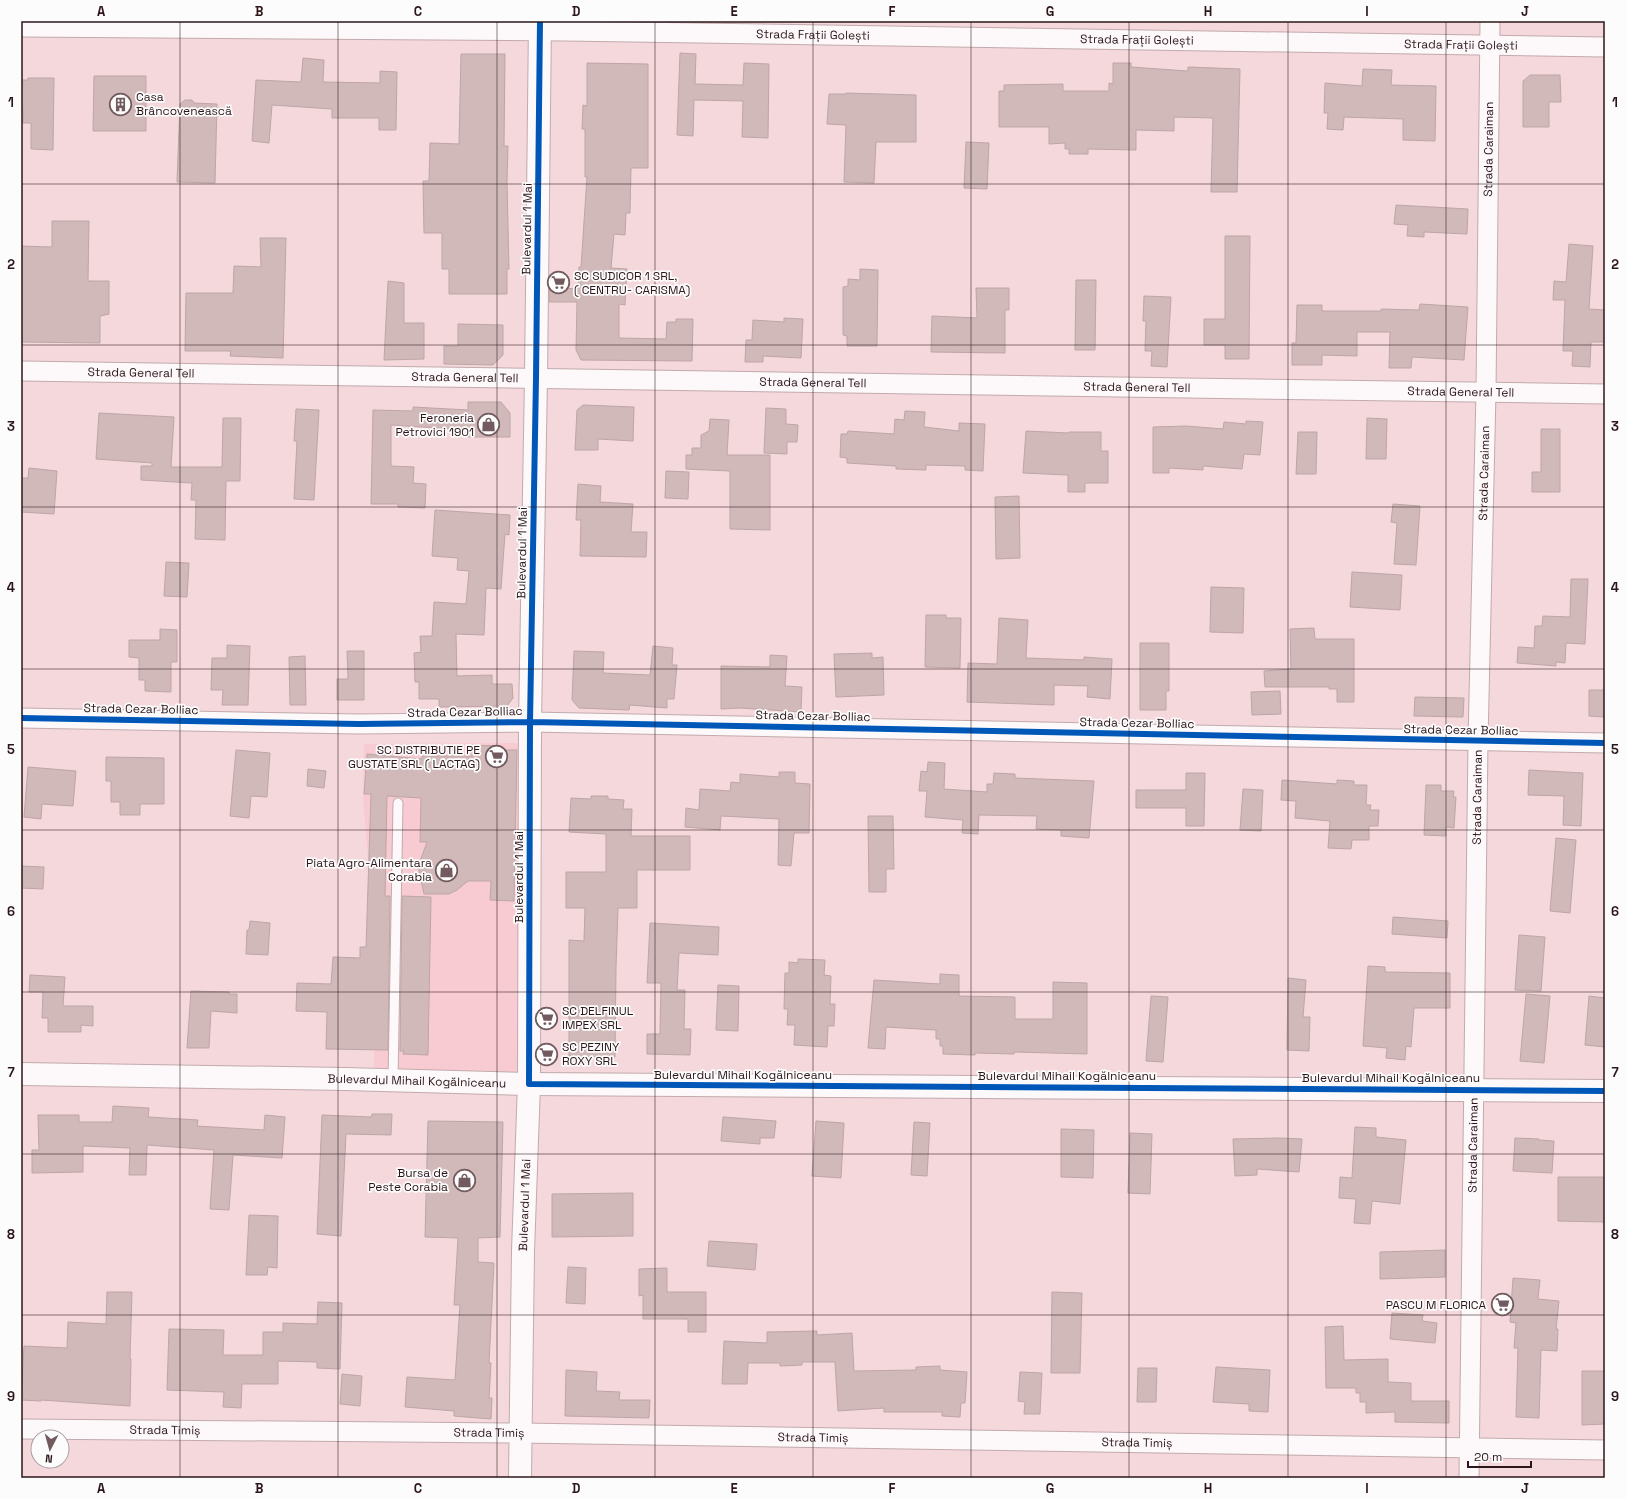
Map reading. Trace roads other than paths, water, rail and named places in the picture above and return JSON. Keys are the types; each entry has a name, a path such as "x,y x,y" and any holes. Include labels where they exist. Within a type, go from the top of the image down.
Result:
{"street":[{"name":"Strada Caraiman","path":"1469,1478 1478,741 1486,392 1490,21"},
{"name":"Strada Frații Golești","path":"21,27 540,26 702,28 1490,46 1605,47"},
{"name":"Bulevardul 1 Mai","path":"520,1478 523,1251 529,1084 530,722 540,26"},
{"name":"Strada General Tell","path":"21,371 1605,394"},
{"name":"Strada Cezar Bolliac","path":"21,718 359,724 530,722 1605,743"},
{"name":"Bulevardul Mihail Kogălniceanu","path":"21,1074 529,1084 1605,1091"},
{"name":"Strada Timiș","path":"21,1429 520,1433 1605,1450"}],"lane":[{"path":"393,1081 398,804"}],"place":[{"name":"Casa Brâncovenească","path":"120,104"},
{"name":"SC SUDICOR 1 SRL, ( CENTRU- CARISMA)","path":"558,283"},
{"name":"Feroneria Petrovici 1901","path":"489,425"},
{"name":"SC DISTRIBUTIE PE GUSTATE SRL ( LACTAG)","path":"496,757"},
{"name":"Piata Agro-Alimentara Corabia","path":"447,870"},
{"name":"SC DELFINUL IMPEX SRL","path":"546,1018"},
{"name":"SC PEZINY ROXY SRL","path":"547,1054"},
{"name":"Bursa de Peste Corabia","path":"464,1180"},
{"name":"PASCU M FLORICA","path":"1502,1305"}]}
